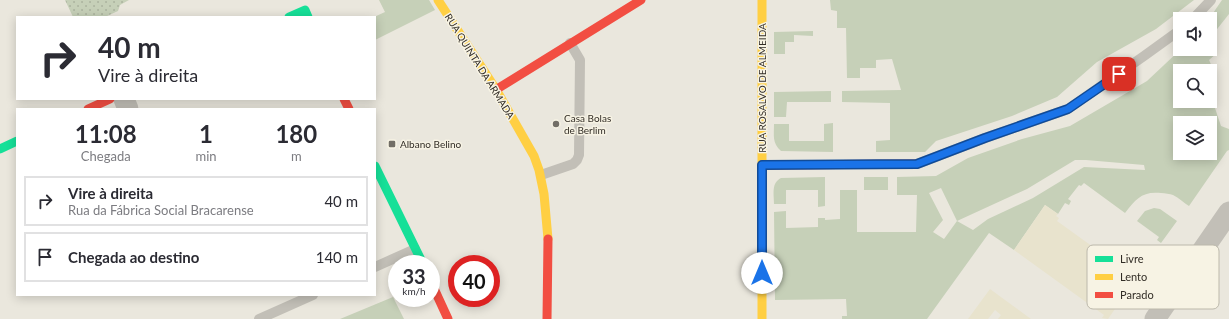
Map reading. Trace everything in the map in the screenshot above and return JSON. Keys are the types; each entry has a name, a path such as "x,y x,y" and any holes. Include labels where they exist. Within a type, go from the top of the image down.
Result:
{"street":[{"name":"RUA QUINTA DA ARMADA","path":"438,0 497,89 528,145 541,175 548,221 547,319"},
{"path":"497,89 641,0"},
{"name":"RUA ROSALVO DE ALMEIDA","path":"762,0 762,319"},
{"path":"90,108 108,100"},
{"path":"0,149 16,141"},
{"path":"762,165 917,164"},
{"path":"376,168 418,255"},
{"path":"1206,245 1229,212"},
{"path":"440,302 448,319"},
{"path":"1155,319 1162,309"}],"lane":[{"path":"1200,12 1211,0"},
{"path":"917,164 1068,109 1173,35"},
{"path":"541,175 573,164 578,160 580,60 570,43"},
{"path":"376,267 415,249"},
{"path":"259,319 311,296"}],"green space":[{"path":"65,0 129,0 120,5 118,11 107,16 73,16"},
{"path":"379,0 429,0 435,10 376,40 376,16 385,12"},
{"path":"830,0 1194,0 1178,12 1173,12 1173,16 1156,29 1097,62 1057,97 1012,116 936,141 925,152 876,152 876,141 890,140 890,103 842,102 842,91 901,90 892,59 876,60 876,68 860,68 860,78 847,78 846,28 837,28 837,11 831,10"},
{"path":"1222,0 1229,0 1229,14 1217,29 1217,12 1214,12"},
{"path":"813,31 813,36 794,35 794,42 785,42 785,54 774,54 774,32"},
{"path":"1174,56 1214,56 1209,60 1211,64 1173,64 1173,108 1215,108 1221,126 1229,129 1229,150 1189,206 1173,195 1149,193 1136,200 1125,213 1084,183 1081,186 1079,185 1068,199 1071,201 1069,205 1065,203 1058,214 1045,205 1014,250 989,233 927,319 842,319 842,316 847,316 846,299 775,300 774,212 786,211 786,228 818,227 818,218 825,218 825,220 840,219 840,190 857,190 857,232 916,232 917,195 897,195 897,177 936,176 968,158 1022,139 1070,126 1147,81","holes":["1075,160 1144,165 1145,170 1084,167 1033,198 988,219 973,230 957,221 1027,189","941,188 957,221 944,239 933,232 943,220 929,193"]},
{"path":"831,91 831,102 787,102 786,117 774,117 774,92"},
{"path":"833,123 833,152 781,151 776,145 774,124 789,124 789,141 824,141 824,124"},
{"path":"825,177 825,206 818,207 818,190 786,190 786,204 774,204 774,186 781,178"},
{"path":"864,177 888,177 888,190 864,190"},
{"path":"1154,208 1160,209 1177,221 1161,243 1157,240 1159,237 1137,221 1145,211"},
{"path":"388,299 388,307 398,307 404,319 340,319"}],"shaded area":[{"path":"1045,205 1058,214 1056,216 1059,218 1057,221 1090,245 1087,245 1087,303 1014,250"},
{"path":"990,289 1031,319 998,319 1001,315 995,310 988,319 968,319"},
{"path":"1096,309 1115,309 1108,319 1102,318 1104,315"}],"traffic: fast":[{"path":"291,16 305,10 308,16"},
{"path":"0,149 16,141"},
{"path":"376,168 419,255"}],"traffic: slow":[{"path":"438,0 497,91 534,156 539,170 544,194 548,239"},
{"path":"762,0 762,319"}],"traffic: jam":[{"path":"497,89 641,0"},
{"path":"90,108 108,100"},
{"path":"344,100 348,108"},
{"path":"762,165 917,164"},
{"path":"547,319 548,239"},
{"path":"440,302 448,319"}],"place":[{"name":"Casa Bolas de Berlim","path":"556,124"},
{"name":"Albano Belino","path":"392,144"}],"route":[{"path":"762,273 762,165 917,164 1068,109 1119,74"}]}
